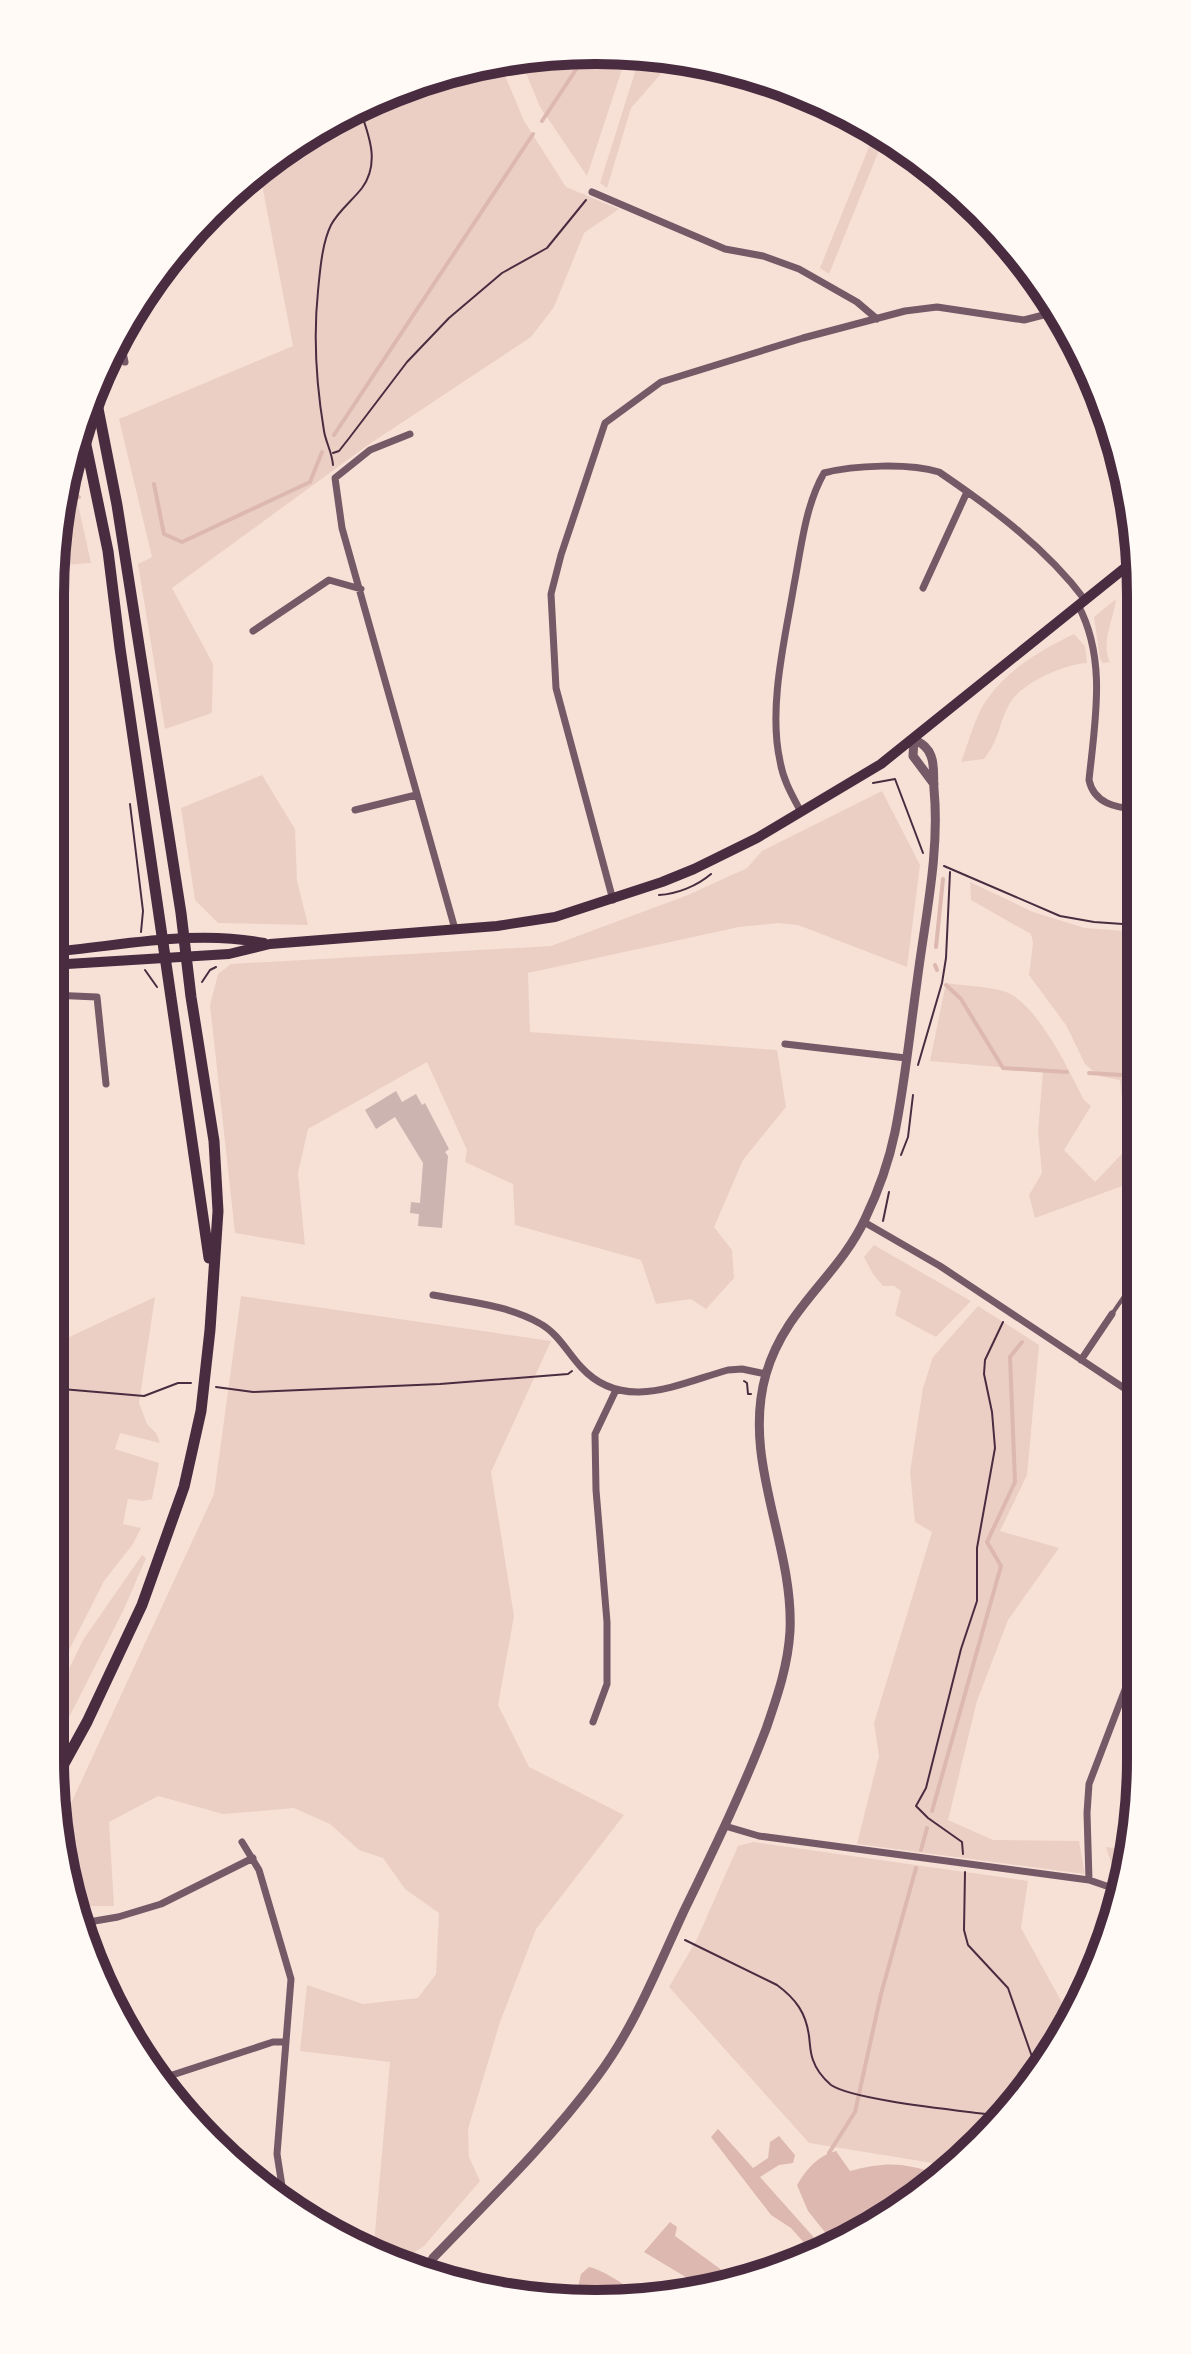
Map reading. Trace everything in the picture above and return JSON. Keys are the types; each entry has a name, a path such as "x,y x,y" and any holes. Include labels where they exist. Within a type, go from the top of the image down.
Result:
{"main road":[{"path":"64,1763 118,1660 155,1576 188,1473 201,1411 218,1211 214,1141 184,939 117,505 98,408"},
{"path":"86,445 108,551 212,1282"},
{"path":"64,964 229,954 270,944 455,929 555,917 613,900 694,869 757,838 855,781 914,739 1126,567"},
{"path":"64,951 184,939 241,939 270,944"}],"street":[{"path":"592,192 725,249 763,256 799,269 857,302 877,319"},
{"path":"613,900 556,688 551,594 605,423 661,382 914,309 937,307 1024,320 1046,314"},
{"path":"123,352 125,362"},
{"path":"410,434 370,450 335,478 342,528 455,929"},
{"path":"801,812 786,785 779,759 779,681 814,496 824,473 839,469 922,467 939,472 1029,540 1057,566 1081,602 1097,676 1090,788 1104,802 1127,808"},
{"path":"923,588 967,492"},
{"path":"253,631 329,580 361,589"},
{"path":"430,2263 551,2134 599,2075 631,2022 725,1826 756,1755 783,1681 790,1636 790,1611 758,1433 766,1374 775,1347 788,1323 841,1257 864,1222 895,1135 937,814 933,763 930,752 914,739 913,756 934,784"},
{"path":"355,810 416,795"},
{"path":"64,996 97,997 106,1084"},
{"path":"785,1044 906,1058"},
{"path":"864,1222 940,1266 1127,1390"},
{"path":"433,1295 521,1314 541,1324 557,1336 591,1377 616,1390 640,1394 728,1370 742,1369 766,1374"},
{"path":"1081,1360 1112,1314"},
{"path":"593,1722 607,1684 607,1622 596,1490 595,1434 616,1390"},
{"path":"1089,1880 1089,1784 1127,1684"},
{"path":"725,1826 759,1836 1089,1880 1111,1888"},
{"path":"242,1842 263,1882 291,1979 277,2154 282,2187"},
{"path":"90,1922 161,1904 253,1858"},
{"path":"170,2076 273,2042 286,2042"}],"lane":[{"path":"1112,1314 1127,1292"}],"path":[{"path":"335,478 332,453 325,441 316,382 315,326 329,230 338,213 362,188 370,173 373,156 362,118"},
{"path":"332,453 339,451 407,362 449,318 502,273 547,248 592,192"},
{"path":"895,779 926,861 933,863"},
{"path":"951,871 1060,916 1127,924"},
{"path":"145,974 158,988"},
{"path":"1005,1317 985,1360 984,1374 995,1448 977,1548 977,1601 961,1649 926,1788 916,1806 962,1842 965,1864 964,1930 968,1945 1008,1988 1033,2060"},
{"path":"215,1387 253,1392 399,1386 568,1374 573,1371"},
{"path":"64,1389 144,1396 178,1383 194,1383"},
{"path":"682,1938 790,1994 800,2006 808,2028 813,2060 822,2076 833,2086 865,2096 990,2114"}],"shaded area":[{"path":"561,65 623,65 587,176 540,107 524,69"},
{"path":"637,66 665,69 631,108 607,188 600,183"},
{"path":"504,72 524,121 566,187 619,209 584,233 554,307 531,337 368,445 172,588 213,664 212,713 165,729 138,564 152,557 119,419 293,346 262,182 330,135 392,104 458,82"},
{"path":"871,141 880,147 829,274 820,268"},
{"path":"75,489 91,563 65,565"},
{"path":"1116,599 1106,647 1110,662 1103,663 1094,617"},
{"path":"1074,634 1085,646 1087,663 1056,671 1024,688 1010,703 994,744 984,759 961,762 979,712 996,687 1027,660"},
{"path":"262,775 295,829 297,881 308,925 218,923 195,900 181,808"},
{"path":"882,791 920,865 907,967 798,925 778,923 739,927 528,973 530,1032 777,1050 786,1107 743,1160 714,1227 732,1250 734,1278 706,1309 691,1299 656,1304 641,1260 515,1225 513,1184 465,1162 467,1150 427,1062 308,1129 298,1173 305,1245 235,1233 210,1005 218,974 231,964 551,946 688,895 747,868 762,851"},
{"path":"970,882 1033,912 1085,928 1127,931 1127,1105 1122,1100 1120,1080 1099,1076 1085,1064 1066,1025 1029,975 1033,943 1031,934 971,900"},
{"path":"946,983 989,988 1015,997 1039,1022 1084,1100 1091,1106 1064,1150 1095,1182 1127,1149 1127,1186 1035,1218 1029,1195 1042,1173 1038,1132 1043,1071 930,1061"},
{"path":"874,1245 971,1301 936,1337 895,1315 901,1291 894,1286 883,1286 864,1257"},
{"path":"241,1296 551,1341 491,1472 514,1616 498,1705 529,1767 624,1815 536,1929 500,2022 468,2129 469,2157 480,2181 424,2246 409,2256 374,2242 390,2062 300,2051 307,1985 363,2004 418,1998 436,1974 439,1913 405,1889 383,1858 359,1850 330,1824 294,1808 223,1814 158,1796 109,1822 114,1906 85,1906 82,1896 67,1812 214,1494"},
{"path":"155,1297 139,1403 147,1424 160,1443 120,1433 115,1449 159,1463 152,1499 128,1499 123,1524 141,1528 133,1544 104,1581 64,1660 64,1339"},
{"path":"978,1306 1039,1345 1027,1475 1000,1531 1059,1548 1008,1620 977,1701 948,1820 993,1840 1079,1841 1085,1874 857,1844 879,1756 874,1723 932,1532 915,1522 910,1472 923,1388 933,1357"},
{"path":"142,1555 146,1558 124,1609 64,1727 64,1679 83,1640"},
{"path":"753,1842 1028,1881 1021,1928 1065,2008 1017,2082 995,2109 939,2164 809,2143 669,1987 697,1939 738,1846"},
{"path":"1106,1847 1119,1849 1115,1869"},
{"path":"718,2129 753,2168 768,2158 770,2142 779,2136 795,2155 793,2163 779,2165 760,2177 817,2241 807,2246 791,2228 771,2215 711,2137"},
{"path":"836,2151 850,2171 895,2165 930,2171 891,2200 828,2236 808,2211 797,2185 823,2156"},
{"path":"670,2222 677,2227 675,2236 726,2274 692,2281 644,2252"},
{"path":"589,2267 596,2269 630,2289 578,2289 581,2274"}],"building":[{"path":"396,1091 402,1102 416,1094 422,1105 425,1103 449,1149 445,1152 448,1156 442,1228 418,1226 419,1214 410,1213 411,1202 420,1203 423,1163 395,1117 376,1129 365,1110"}],"waterway":[{"path":"542,121 579,64"},
{"path":"334,435 533,134"},
{"path":"154,484 164,534 182,542 310,482 322,452"},
{"path":"73,498 79,497"},
{"path":"936,947 943,879"},
{"path":"935,965 937,970"},
{"path":"946,985 961,999 1003,1068 1067,1072"},
{"path":"1089,1073 1127,1075"},
{"path":"932,1811 1001,1566 987,1542 1015,1482 1010,1357 1022,1342"},
{"path":"921,1850 927,1828"},
{"path":"829,2153 855,2112 881,1994 916,1868"}]}
